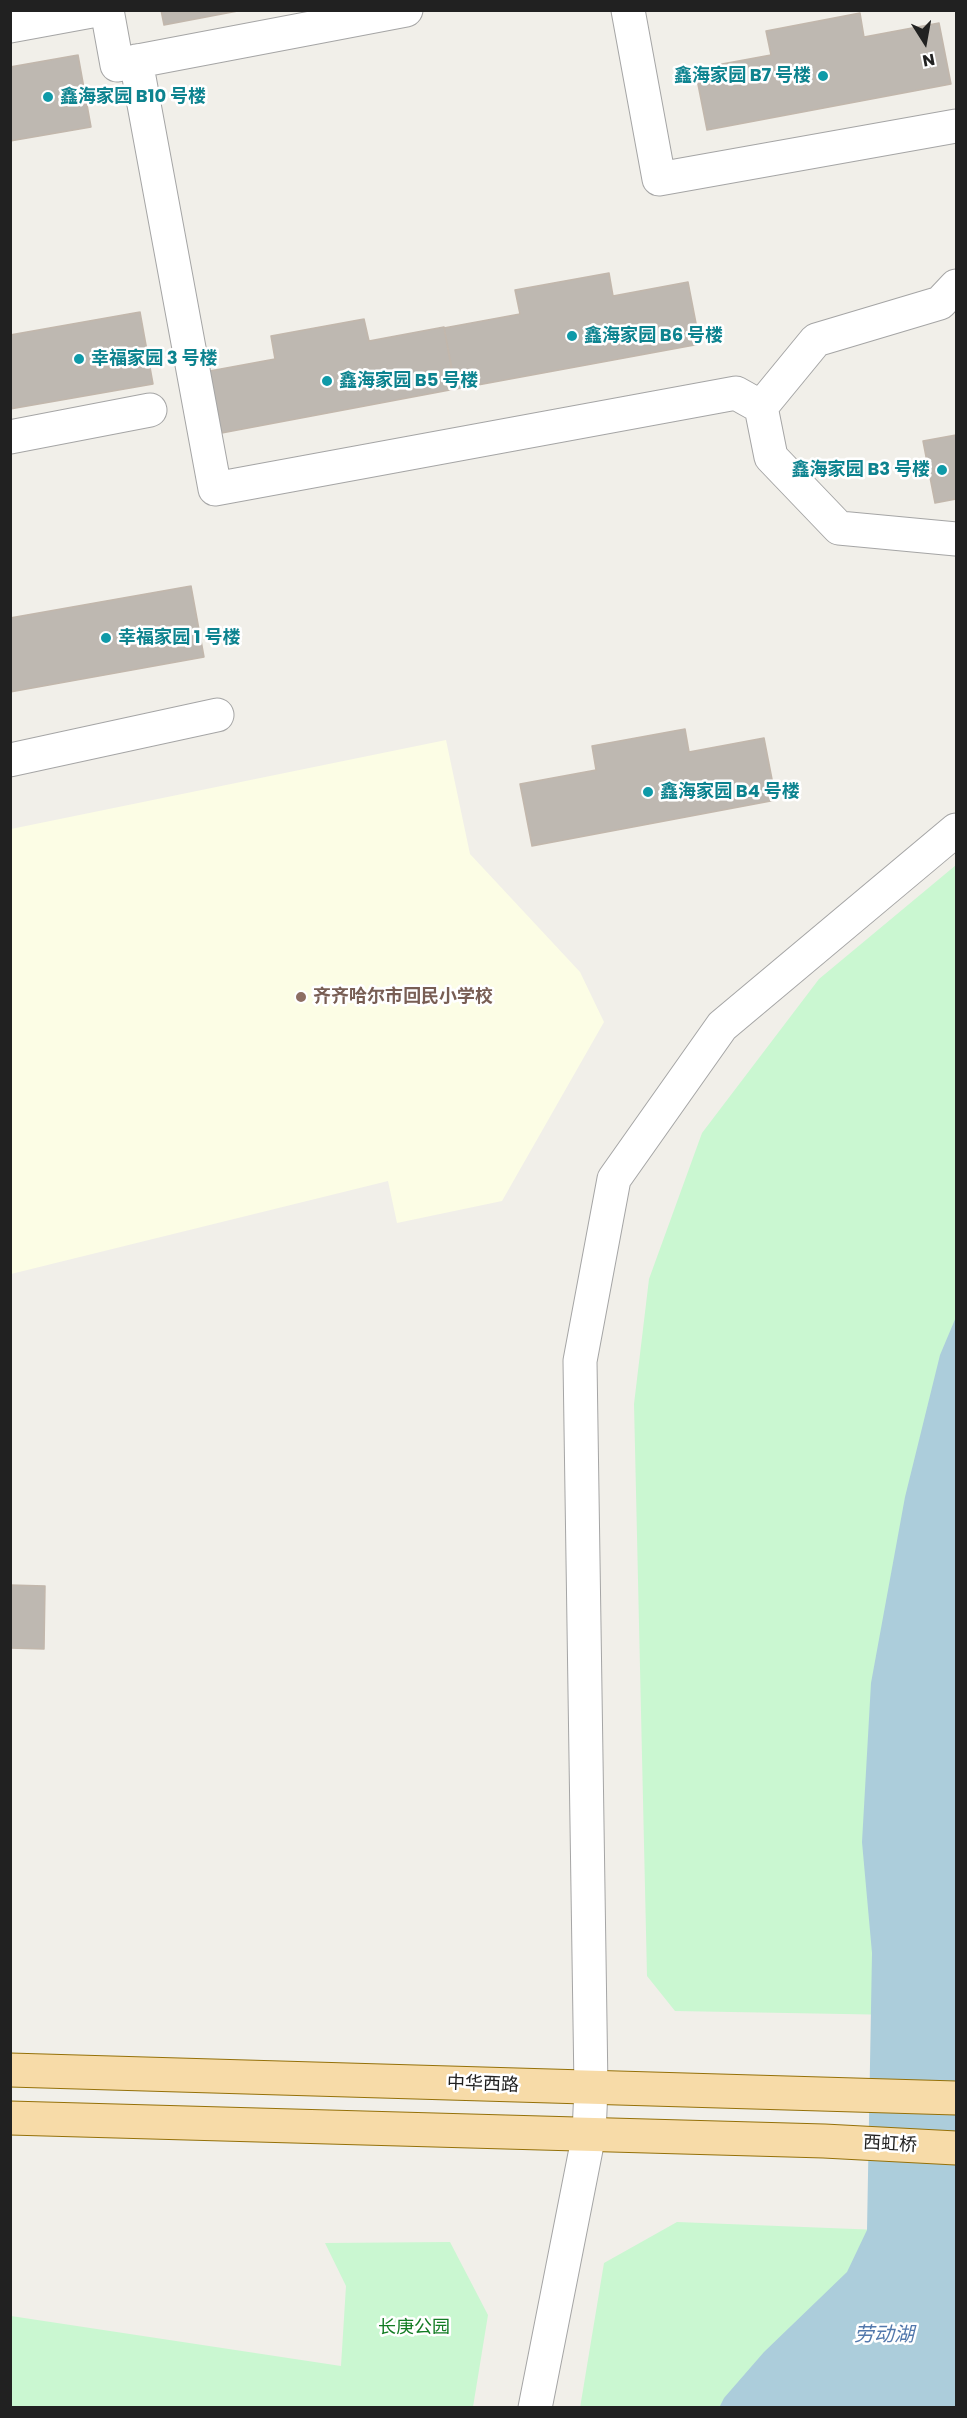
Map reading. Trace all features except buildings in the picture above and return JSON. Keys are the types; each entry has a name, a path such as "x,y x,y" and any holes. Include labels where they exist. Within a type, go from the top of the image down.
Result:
{"main road":[{"name":"中华西路","path":"10,2070 825,2096 957,2098"},
{"path":"10,2118 589,2134"},
{"name":"西虹桥","path":"589,2134 824,2141 957,2148"}],"street":[{"path":"10,26 97,10"},
{"path":"107,10 117,65 406,10"},
{"path":"628,10 659,179 957,126"},
{"path":"136,61 215,489 736,393 761,407 771,457 839,528 957,539"},
{"path":"761,407 816,340 940,303 957,286"},
{"path":"10,437 150,410"},
{"path":"10,760 217,715"},
{"path":"534,2408 589,2134 591,2088 580,1361 615,1179 722,1026 957,830"}],"shaded area":[{"name":"齐齐哈尔市回民小学校","path":"446,740 470,854 580,972 604,1022 502,1201 397,1223 388,1181 11,1274 11,829"}],"green space":[{"path":"956,865 956,2016 675,2011 647,1976 634,1404 649,1279 702,1133 819,979"},
{"path":"677,2222 956,2233 956,2407 580,2408 604,2263"},
{"name":"长庚公园","path":"450,2242 488,2315 473,2407 11,2407 11,2316 341,2366 346,2286 325,2243"}],"water":[{"name":"劳动湖","path":"956,1317 956,2407 719,2408 724,2398 764,2352 847,2272 867,2230 872,1953 862,1842 871,1683 905,1497 940,1355"}],"place":[{"name":"鑫海家园 B7 号楼","path":"823,76"},
{"name":"鑫海家园 B10 号楼","path":"48,97"},
{"name":"鑫海家园 B6 号楼","path":"572,336"},
{"name":"幸福家园 3 号楼","path":"79,359"},
{"name":"鑫海家园 B5 号楼","path":"327,381"},
{"name":"鑫海家园 B3 号楼","path":"942,470"},
{"name":"幸福家园 1 号楼","path":"106,638"},
{"name":"鑫海家园 B4 号楼","path":"648,792"},
{"name":"齐齐哈尔市回民小学校","path":"301,997"}]}
